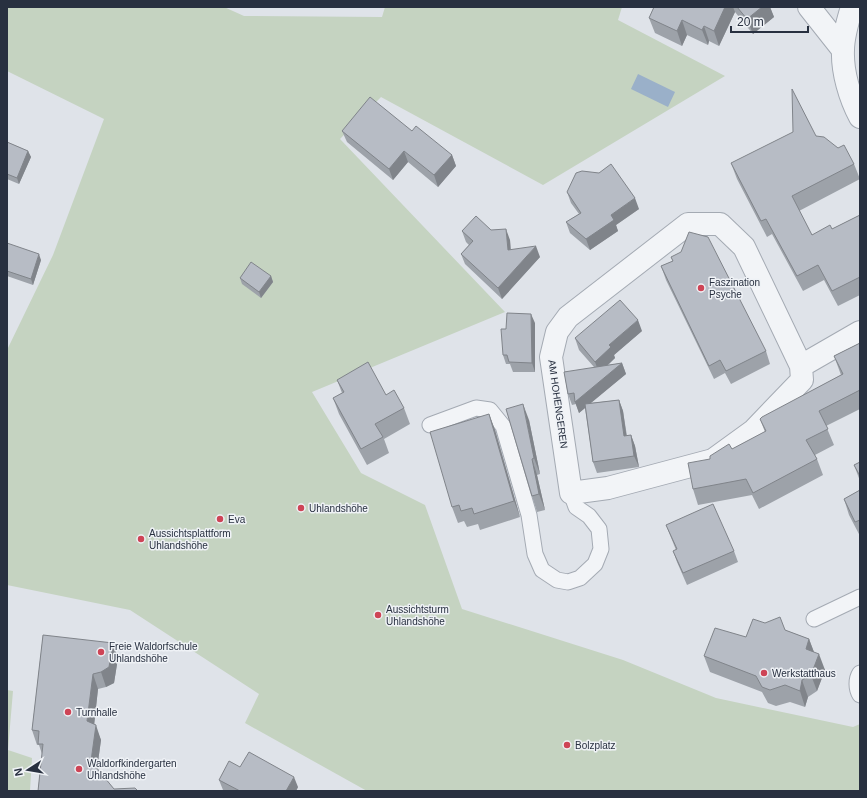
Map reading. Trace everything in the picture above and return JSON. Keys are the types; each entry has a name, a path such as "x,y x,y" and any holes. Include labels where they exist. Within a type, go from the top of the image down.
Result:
{"street":[{"path":"809,7 843,50"},
{"path":"852,7 843,50 844,69 855,108 860,117"},
{"name":"AM HOHENGEREN","path":"571,493 551,357 557,332 568,317 688,224 720,224 744,247 801,366"},
{"path":"571,493 608,488 713,460 753,431 802,380 801,366 860,332"}],"lane":[{"path":"430,425 476,408 490,410 503,426 529,515 535,554 542,570 557,580 568,582 580,578 595,564 601,549 600,529 589,516 576,508 571,493"},
{"path":"814,619 860,597"},
{"path":"860,673 857,678 858,692 860,695"}],"green space":[{"path":"7,7 224,7 244,16 382,17 385,7 622,7 618,20 725,76 543,185 381,97 340,139 505,312 312,392 361,473 425,505 462,609 623,660 716,698 853,727 860,724 860,791 367,791 245,723 259,694 130,610 7,585 7,350 53,255 104,119 7,71"},
{"path":"7,690 13,691 8,750 32,758 30,791 7,791"}],"water":[{"path":"638,74 675,92 668,107 631,89"}],"building":[{"path":"654,7 725,7 714,31 704,26 702,30 682,20 677,31 649,18"},
{"path":"737,7 762,7 747,19"},
{"path":"792,89 816,136 824,137 838,148 844,145 854,164 792,196 812,235 830,225 832,229 860,215 860,277 832,291 818,265 797,276 766,219 761,221 731,163 793,132"},
{"path":"370,97 412,131 416,126 452,155 434,175 404,151 389,169 342,131"},
{"path":"7,142 28,151 17,178 7,174"},
{"path":"611,164 635,198 611,215 614,220 586,239 566,222 581,213 567,192 576,173 582,171 599,173"},
{"path":"476,216 491,230 506,229 508,250 536,246 498,288 461,254 473,241 462,231"},
{"path":"689,232 708,237 766,351 726,371 720,360 709,366 661,266 673,261 671,257 681,252"},
{"path":"7,243 39,254 31,279 7,271"},
{"path":"251,262 271,276 259,292 240,278"},
{"path":"620,300 638,320 609,345 611,347 595,362 575,338"},
{"path":"507,313 531,314 532,363 509,362 507,355 503,355 501,329 506,329"},
{"path":"860,343 860,390 819,411 828,429 806,440 817,459 753,493 746,479 693,489 688,463 710,459 710,456 729,444 732,449 766,431 760,419 762,417 843,374 834,356"},
{"path":"368,362 386,395 394,390 404,408 375,424 383,437 361,449 333,398 344,392 337,380"},
{"path":"622,363 575,402 574,393 568,394 564,372"},
{"path":"619,400 624,436 631,435 634,456 593,462 585,404"},
{"path":"523,404 534,458 532,459 539,494 532,496 506,409"},
{"path":"489,414 514,501 474,514 472,508 461,511 459,505 452,507 430,432"},
{"path":"860,462 860,476 854,465"},
{"path":"860,490 860,520 855,522 844,499"},
{"path":"713,504 734,551 683,573 673,551 677,549 666,525"},
{"name":"Werkstatthaus","path":"780,617 785,630 809,639 806,649 819,654 811,675 802,680 800,691 785,685 770,690 762,687 756,676 704,656 715,628 746,637 753,619 765,623"},
{"path":"43,635 113,643 109,667 101,672 93,674 87,721 96,725 91,761 114,789 135,788 138,791 38,791 43,744 38,744 39,731 32,730"},
{"path":"249,752 294,777 286,791 240,791 219,780 229,761 240,767"}],"place":[{"name":"Faszination Psyche","path":"701,288"},
{"name":"Uhlandshöhe","path":"301,508"},
{"name":"Eva","path":"220,519"},
{"name":"Aussichtsplattform Uhlandshöhe","path":"141,539"},
{"name":"Aussichtsturm Uhlandshöhe","path":"378,615"},
{"name":"Freie Waldorfschule Uhlandshöhe","path":"101,652"},
{"name":"Werkstatthaus","path":"764,673"},
{"name":"Turnhalle","path":"68,712"},
{"name":"Bolzplatz","path":"567,745"},
{"name":"Waldorfkindergarten Uhlandshöhe","path":"79,769"}]}
